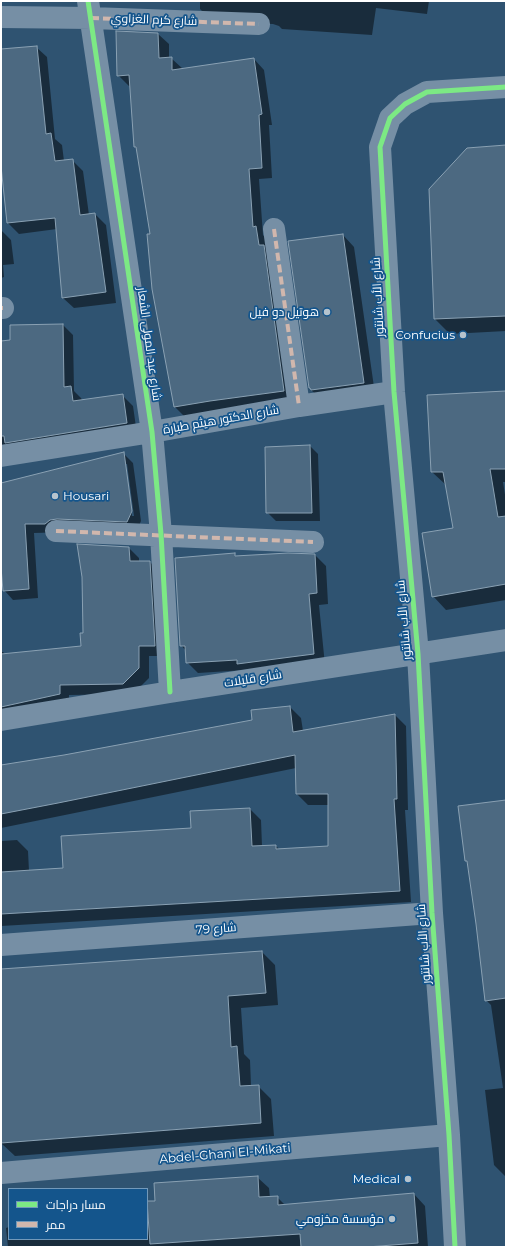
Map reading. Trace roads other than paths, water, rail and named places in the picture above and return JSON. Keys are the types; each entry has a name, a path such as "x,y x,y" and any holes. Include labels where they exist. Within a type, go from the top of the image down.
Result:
{"street":[{"name":"شارع كرم الغزاوي","path":"1,17 89,10 259,24"},
{"name":"شارع عبد المولى الشعار","path":"89,10 152,432 161,534 170,692"},
{"name":"شارع الأب شانتور","path":"455,1247 449,1135 432,913 418,654 394,392 380,147 390,118 405,104 427,92 506,87"},
{"path":"274,229 298,406"},
{"name":"شارع الدكتور هيثم طبارة","path":"1,456 152,432 298,406 394,392"},
{"path":"56,531 161,534 313,542"},
{"name":"شارع قليلات","path":"1,720 170,692 506,640"},
{"name":"شارع 79","path":"1,945 432,913"},
{"name":"Abdel-Ghani El-Mikati","path":"1,1173 449,1135"}],"place":[{"name":"هوتيل دو فيل","path":"327,312"},
{"name":"Confucius","path":"463,335"},
{"name":"Housari","path":"55,496"},
{"name":"Medical","path":"408,1179"},
{"name":"مؤسسة مخزومي","path":"392,1219"}]}
